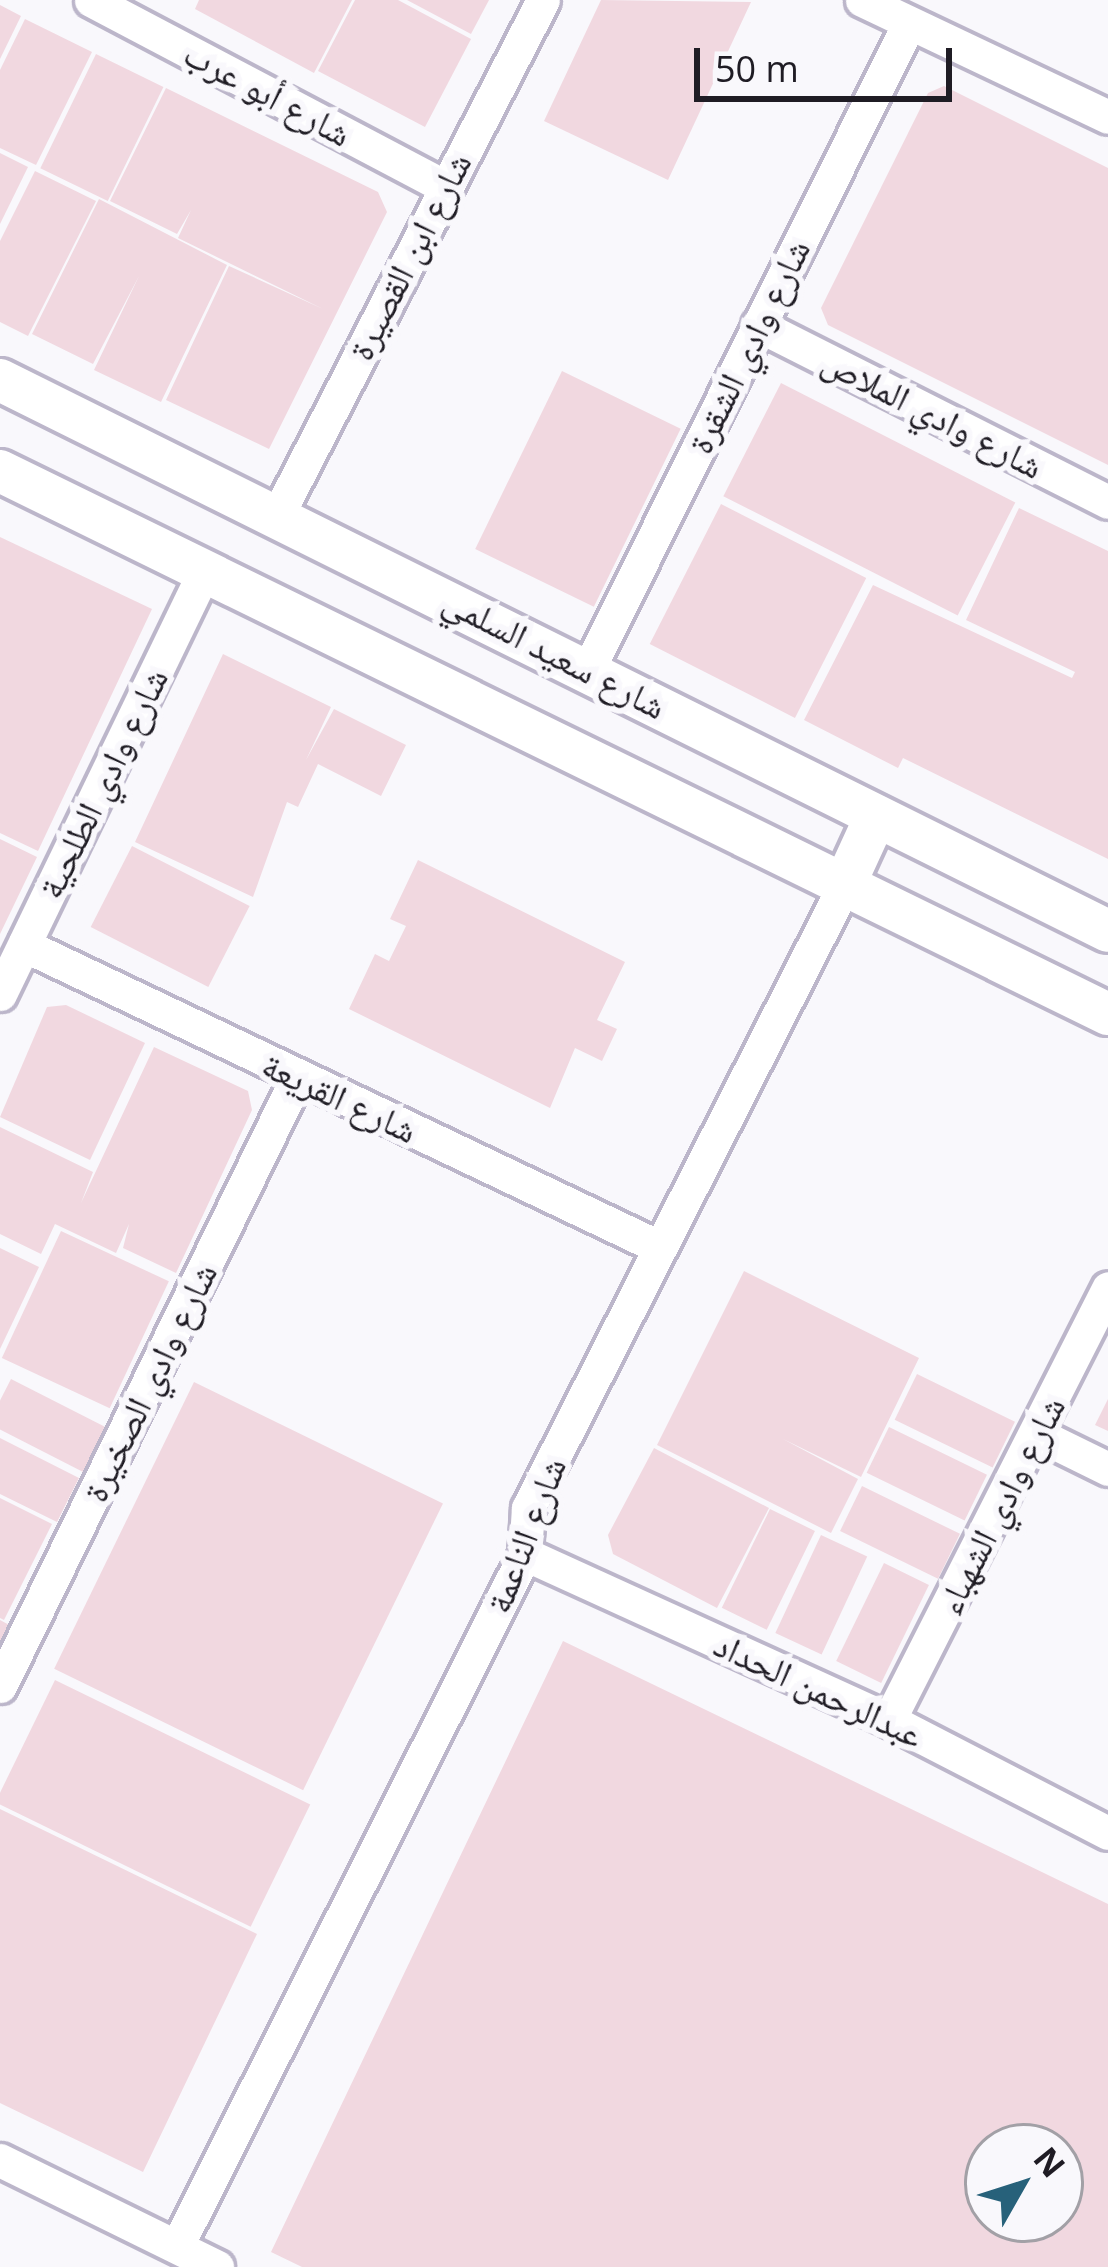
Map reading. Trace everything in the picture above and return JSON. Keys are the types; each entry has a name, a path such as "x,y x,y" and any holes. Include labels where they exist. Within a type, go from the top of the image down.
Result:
{"street":[{"name":"شارع أبو عرب","path":"91,0 141,11 445,186"},
{"name":"شارع ابن القصيرة","path":"278,514 542,0"},
{"path":"862,0 1108,117"},
{"name":"شارع وادي الشقرة","path":"588,670 909,23"},
{"name":"شارع وادي الملاص","path":"758,325 1108,502"},
{"name":"شارع سعيد السلمي","path":"0,380 278,514 1108,931"},
{"path":"0,471 842,888 1108,1014"},
{"name":"شارع وادي الطلحية","path":"0,994 204,572"},
{"path":"842,888 875,816"},
{"name":"شارع الناعمة","path":"176,2246 525,1554 528,1508 842,888"},
{"name":"شارع القريعة","path":"23,945 659,1246"},
{"name":"شارع وادي الصخيرة","path":"0,1687 297,1078"},
{"name":"شارع وادي الشهباء","path":"889,1720 1108,1288"},
{"path":"1037,1434 1108,1469"},
{"name":"عبدالرحمن الحداد","path":"525,1554 889,1720 1108,1833"},
{"path":"0,2160 217,2267"}],"building":[{"path":"199,0 352,0 314,73 195,9"},
{"path":"355,0 398,0 471,39 425,127 318,71"},
{"path":"407,0 489,0 471,34"},
{"path":"601,0 751,2 668,180 544,121"},
{"path":"0,5 21,16 0,59"},
{"path":"25,19 92,52 36,165 0,148 0,70"},
{"path":"96,54 163,87 108,201 40,168"},
{"path":"944,86 1108,168 1108,465 828,325 821,308 928,93"},
{"path":"166,88 378,192 387,212 269,449 166,400 229,266 323,309 178,238 191,210 177,234 110,201"},
{"path":"0,153 28,167 0,224"},
{"path":"35,171 96,201 28,336 0,322 0,241"},
{"path":"99,199 227,265 161,402 94,370 139,276 93,364 32,334"},
{"path":"562,371 681,429 594,607 475,549"},
{"path":"781,383 1015,502 958,616 723,496"},
{"path":"721,504 866,578 795,718 650,644"},
{"path":"1019,508 1108,551 1108,859 903,758 898,768 804,720 873,585 1072,678 1075,672 966,620"},
{"path":"0,537 152,609 38,851 0,833"},
{"path":"223,654 331,707 306,760 334,709 406,745 381,796 318,764 298,807 287,802 253,897 135,842"},
{"path":"0,839 37,857 0,934"},
{"path":"132,846 250,906 208,987 91,927"},
{"path":"418,860 625,962 597,1020 617,1029 602,1061 575,1048 550,1108 349,1009 375,954 389,961 406,926 390,919"},
{"path":"66,1005 145,1043 90,1160 0,1117 47,1007"},
{"path":"154,1047 248,1091 252,1110 176,1273 123,1248 129,1224 116,1253 55,1224 41,1254 0,1234 0,1127 93,1172 81,1203"},
{"path":"61,1231 169,1281 110,1408 2,1358"},
{"path":"0,1248 39,1267 0,1349"},
{"path":"744,1271 919,1358 861,1477 783,1439 858,1479 831,1533 657,1445"},
{"path":"917,1374 1015,1422 993,1468 895,1420"},
{"path":"11,1379 106,1428 84,1472 0,1430 0,1401"},
{"path":"194,1382 443,1503 303,1790 54,1669"},
{"path":"1108,1399 1108,1431 1095,1425"},
{"path":"889,1427 987,1475 965,1521 867,1473"},
{"path":"0,1438 79,1478 57,1522 0,1494"},
{"path":"654,1448 769,1508 717,1608 613,1554 608,1535"},
{"path":"862,1486 960,1534 938,1579 840,1531"},
{"path":"0,1498 52,1524 4,1620 0,1618"},
{"path":"770,1509 815,1531 767,1630 722,1608"},
{"path":"821,1535 867,1557 822,1654 775,1633"},
{"path":"884,1563 929,1585 881,1683 836,1661"},
{"path":"0,1620 13,1627 0,1654"},
{"path":"563,1641 1108,1904 1108,2267 302,2267 271,2252"},
{"path":"55,1680 310,1804 251,1927 0,1804 0,1793"},
{"path":"0,1809 257,1934 143,2172 0,2103"}]}
